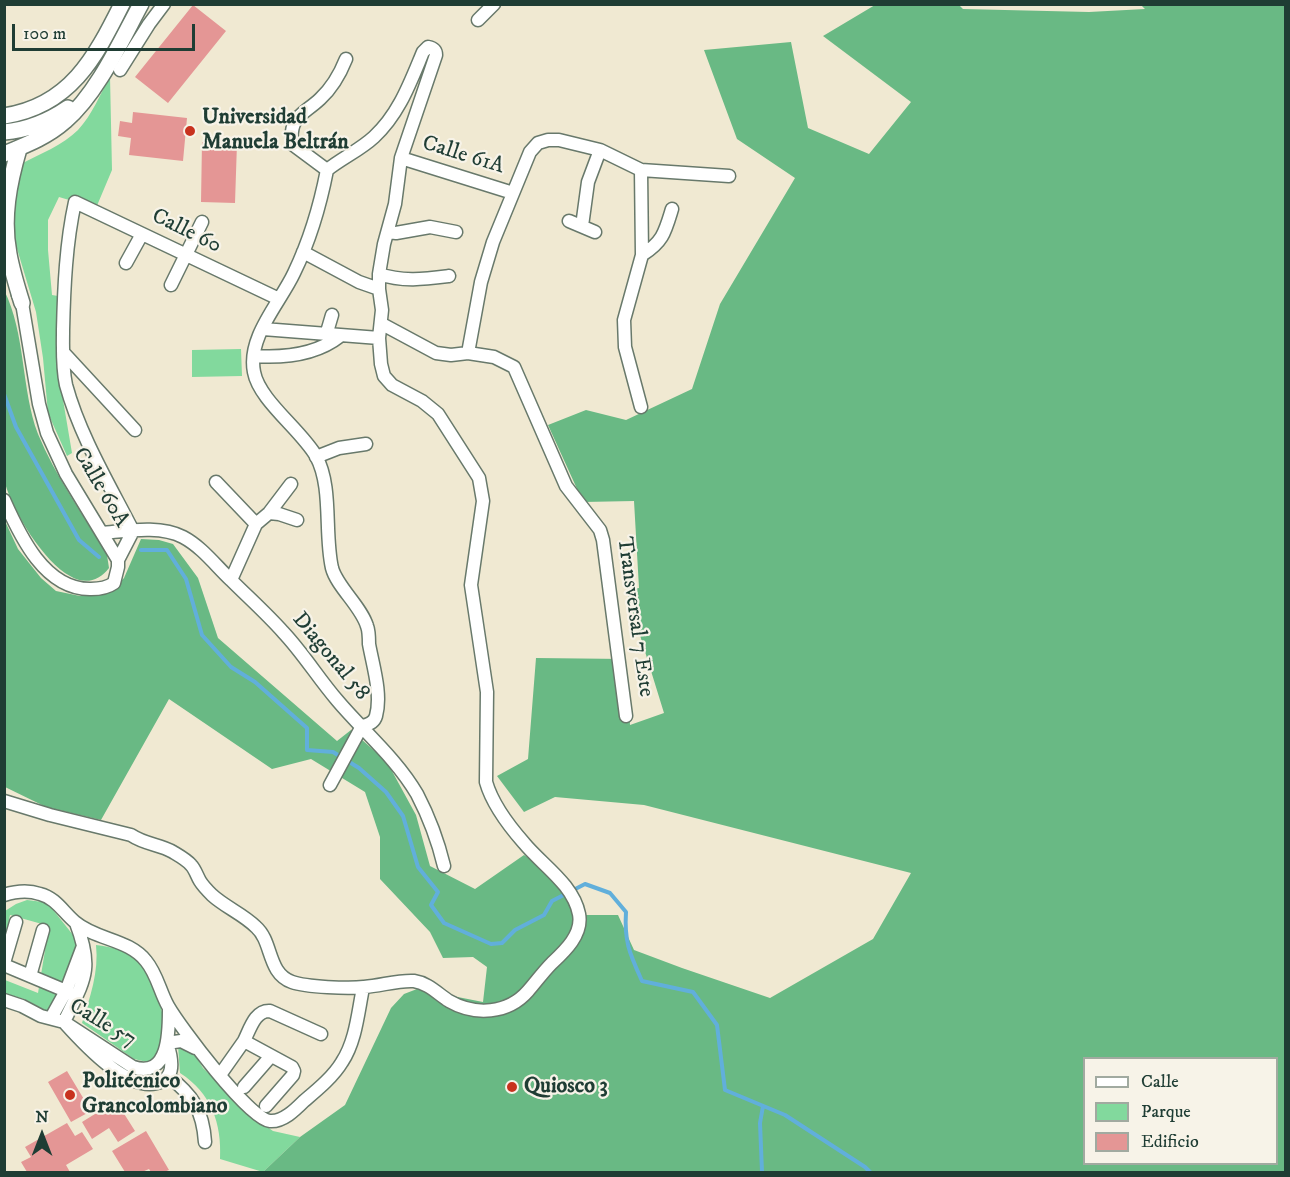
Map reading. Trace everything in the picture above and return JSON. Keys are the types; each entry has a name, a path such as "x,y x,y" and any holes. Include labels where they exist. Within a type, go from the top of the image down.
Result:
{"main road":[{"path":"4,116 27,111 53,98 77,78 95,56 122,4"},
{"path":"4,154 34,142 65,121 81,106 108,65 141,4"},
{"path":"4,132 30,127 58,115 82,98 97,81"},
{"path":"19,149 9,187 6,230 22,303"}],"street":[{"path":"120,70 164,4"},
{"path":"478,20 494,4"},
{"path":"4,801 131,835 143,843 171,850 191,865 200,881 213,895 258,928 279,974 291,982 307,986 363,988 400,981 415,981 426,985 450,1002 465,1008 481,1011 498,1010 513,1004 527,993 575,937 580,923 575,903 564,885 524,843 489,794 486,782 487,692 471,585 483,501 479,478 438,414 422,401 392,385 384,376 381,364 379,338 382,324 379,274 395,204 401,158 436,55 432,48 423,52 398,109 388,122 373,139 327,170 318,213 303,252 254,347 254,373 261,389 303,436 316,457 325,493 328,541 333,571 367,625 377,699 374,721 362,726 330,785"},
{"path":"327,170 292,144 291,132 296,118 321,99 339,76 346,59"},
{"path":"382,324 436,353 451,355 468,353 481,282 493,243 530,152 538,143 559,140 600,150 641,170 729,176"},
{"path":"582,226 588,182 600,150"},
{"name":"Calle 61A","path":"401,158 513,193"},
{"path":"641,170 642,255 624,320 625,346 641,407"},
{"name":"Calle 60","path":"63,352 64,296 75,202 279,299"},
{"path":"642,255 655,247 663,238 672,209"},
{"path":"569,220 594,232"},
{"path":"171,285 202,222"},
{"path":"388,232 396,233 430,227 456,232"},
{"path":"126,263 142,234"},
{"path":"303,252 359,282 379,289"},
{"name":"Calle 60A","path":"4,263 22,303 39,404 47,433 66,474 118,560 114,583 110,586 90,589 65,585 30,550 4,500"},
{"path":"379,274 416,280 449,276"},
{"path":"327,332 332,315"},
{"path":"263,329 327,332 340,336 379,338"},
{"path":"254,356 281,358 329,344 340,336"},
{"path":"63,352 135,430"},
{"path":"63,352 66,383 81,426 133,531 118,560"},
{"name":"Transversal 7 Este","path":"468,353 494,357 514,367 566,486 600,530 613,604 627,716"},
{"path":"316,457 339,448 366,444"},
{"path":"216,482 256,524"},
{"path":"231,580 256,524 291,484"},
{"path":"268,513 297,520"},
{"name":"Diagonal 58","path":"102,533 145,530 174,533 185,538 209,558 284,632 335,698 403,774 416,794 438,842 444,866"},
{"path":"4,895 26,891 45,896 60,906 76,923 105,938 126,945 141,956 147,962 169,1008 201,1052 251,1110 269,1121 286,1117 317,1090 342,1062 353,1035 363,988"},
{"path":"16,922 4,964 66,991"},
{"path":"58,1019 86,974 86,956 76,923"},
{"path":"30,976 43,930"},
{"path":"58,1019 82,945"},
{"name":"Calle 57","path":"4,1000 41,1016 58,1019 139,1069 151,1067 160,1060 167,1043 169,1008"},
{"path":"220,1075 244,1041 258,1014 263,1010 321,1034"},
{"path":"58,1019 92,1052 133,1079 150,1084 166,1080 168,1076 171,1063 167,1043 181,1041 201,1052"},
{"path":"244,1041 292,1067 294,1071 266,1106"},
{"path":"244,1088 271,1056"},
{"path":"168,1076 193,1100 202,1115 205,1142"}],"green space":[{"path":"958,4 963,9 1089,12 1145,9 1140,4 1285,5 1285,1172 263,1172 300,1137 345,1105 391,1008 404,994 417,989 483,1002 487,967 473,957 443,958 430,932 380,879 380,837 365,792 311,759 272,769 169,699 101,820 46,807 5,787 4,519 18,549 41,578 56,591 80,596 111,592 124,578 141,539 173,544 198,578 218,638 337,741 351,730 387,762 416,815 430,866 475,889 524,855 568,884 585,915 618,915 634,950 770,998 873,939 911,873 644,805 555,797 524,812 497,776 528,759 536,658 625,659 630,725 664,713 626,590 639,588 634,501 583,502 548,425 586,410 626,420 692,389 720,304 795,178 737,139 704,50 791,42 808,128 869,154 911,102 823,36 875,5"},
{"path":"110,76 112,170 96,208 59,197 48,220 52,295 58,296 58,360 72,453 67,456 48,413 36,312 15,242 13,224 15,192 21,164 58,145 78,130 92,111"},
{"path":"4,290 16,325 29,399 38,434 61,480 107,555 109,568 96,579 86,581 76,579 50,560 22,521 5,483 3,464"},
{"path":"241,349 242,376 192,377 192,350"},
{"path":"27,900 43,902 50,906 77,940 78,952 51,1013 24,999 4,993 5,980 38,993 49,926 10,915 5,940 5,911"},
{"path":"96,945 130,954 146,967 159,1000 164,1024 165,1035 162,1051 155,1061 134,1059 82,1023 95,975"},
{"path":"178,1046 194,1053 203,1068 263,1124 273,1131 300,1137 263,1172 220,1159 219,1133 212,1110 200,1090 180,1073"}],"building":[{"path":"193,5 226,31 168,103 135,77"},
{"path":"133,112 187,118 183,161 129,155 131,138 118,136 120,121 132,123"},
{"path":"202,142 237,143 235,203 201,202"},
{"path":"67,1071 91,1111 71,1122 48,1082"},
{"path":"116,1101 135,1131 118,1142 109,1128 92,1139 82,1122"},
{"path":"67,1123 75,1136 82,1132 93,1149 66,1165 70,1172 27,1172 21,1162 31,1157 25,1147"},
{"path":"146,1131 169,1170 151,1172 149,1169 142,1172 125,1172 112,1151"}],"waterway":[{"path":"4,394 16,427 79,540 99,557"},
{"path":"141,550 167,550 186,579 202,635 231,667 255,682 307,728 307,750 333,752 359,768 386,792 403,816 418,867 438,892 431,905 444,923 491,944 502,943 515,930 544,915 552,901 585,884 610,893 626,912 629,948 642,981 693,992 717,1025 725,1090 785,1115 870,1172"},
{"path":"762,1172 760,1123 763,1106"}],"place":[{"name":"Universidad Manuela Beltrán","path":"190,131"},
{"name":"Quiosco 3","path":"512,1087"},
{"name":"Politécnico Grancolombiano","path":"70,1095"}]}
